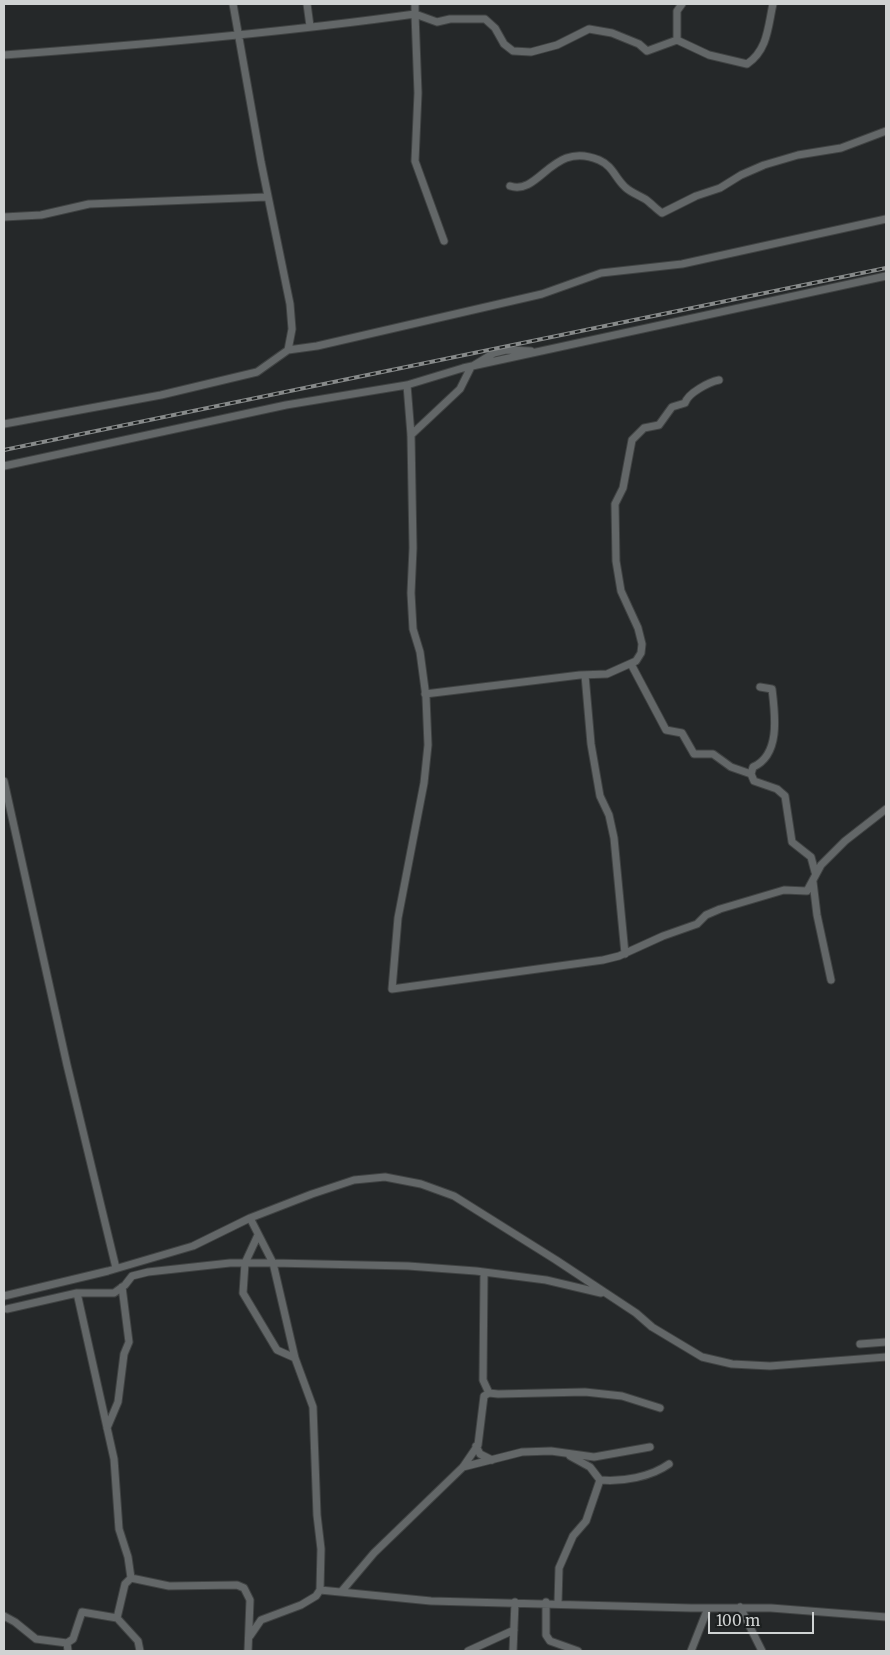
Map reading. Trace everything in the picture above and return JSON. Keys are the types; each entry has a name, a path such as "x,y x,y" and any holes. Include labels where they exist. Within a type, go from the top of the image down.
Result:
{"street":[{"path":"233,4 267,196 290,304 292,329 288,350"},
{"path":"307,4 310,26"},
{"path":"415,4 418,93 415,161 444,241"},
{"path":"677,40 677,12 682,4"},
{"path":"4,55 238,34 415,14 437,22 450,19 486,19 495,28 504,44 513,51 531,52 556,45 589,29 612,33 639,44 647,51 677,40 709,55 747,64 758,56 768,33 773,4"},
{"path":"510,186 525,187 559,161 569,156 581,155 599,160 609,166 626,188 646,200 662,214 696,196 720,188 741,175 764,165 798,155 841,148 886,131"},
{"path":"4,217 41,216 89,204 267,196"},
{"path":"4,424 161,395 257,372 288,350 317,346 506,303 542,294 601,272 682,264 886,219"},
{"path":"4,466 286,405 407,385 471,366 886,276"},
{"path":"411,435 460,389 471,366"},
{"path":"425,694 607,674 636,661 641,653 642,644 638,628 621,591 616,561 615,507 623,488 629,444 644,428 659,424 672,407 685,403 688,396 706,384 719,380"},
{"path":"407,385 411,435 413,548 411,593 413,630 420,652 428,745 424,783 398,918 392,989 584,963 625,954 663,936 697,924 706,915 720,909 784,890 808,891 815,872 811,857 792,842 785,796 771,786 754,781 751,774 753,767 763,763 770,750 775,717 772,689 760,687"},
{"path":"631,664 666,730 682,733 694,754 714,754 731,766 751,774"},
{"path":"585,675 593,760 600,796 609,815 614,838 625,954"},
{"path":"4,781 67,1065 116,1268"},
{"path":"815,872 845,840 886,810"},
{"path":"813,880 817,915 831,980"},
{"path":"4,1296 116,1268 193,1246 250,1218 312,1194 369,1177 385,1177 421,1184 462,1201 518,1235 702,1357 725,1362 770,1366 886,1357"},
{"path":"250,1218 273,1263 296,1358 313,1407 317,1514 321,1549 320,1590 311,1600 261,1620 250,1636"},
{"path":"258,1235 245,1263 243,1293 277,1350 296,1358"},
{"path":"7,1309 77,1293 114,1293 132,1276 148,1272 245,1263 408,1266 484,1272 546,1280 605,1294"},
{"path":"484,1272 483,1380 489,1393"},
{"path":"107,1429 118,1402 124,1354 129,1342 122,1287"},
{"path":"77,1293 114,1459 119,1529 128,1557 131,1578"},
{"path":"860,1344 886,1342"},
{"path":"341,1592 374,1553 463,1467 476,1446 480,1434 484,1396 489,1393 585,1392 622,1396 660,1408"},
{"path":"476,1446 480,1454 493,1460"},
{"path":"463,1467 522,1452 551,1451 594,1457 650,1447"},
{"path":"566,1454 590,1467 600,1480"},
{"path":"600,1480 631,1479 669,1464"},
{"path":"558,1603 559,1568 573,1536 586,1521 600,1480"},
{"path":"117,1618 125,1584 131,1578"},
{"path":"131,1578 169,1586 236,1585 244,1588 250,1600 248,1651"},
{"path":"320,1590 432,1601 546,1602 708,1608 740,1607 795,1609 886,1617"},
{"path":"513,1651 515,1602"},
{"path":"546,1602 546,1634 550,1641 550,1651"},
{"path":"740,1607 762,1651"},
{"path":"691,1651 708,1608"},
{"path":"4,1616 15,1622 36,1640 68,1647 82,1612 117,1618 138,1641 140,1651"},
{"path":"468,1651 514,1630"},
{"path":"550,1641 578,1651"}],"railway":[{"path":"4,450 886,268"}]}
